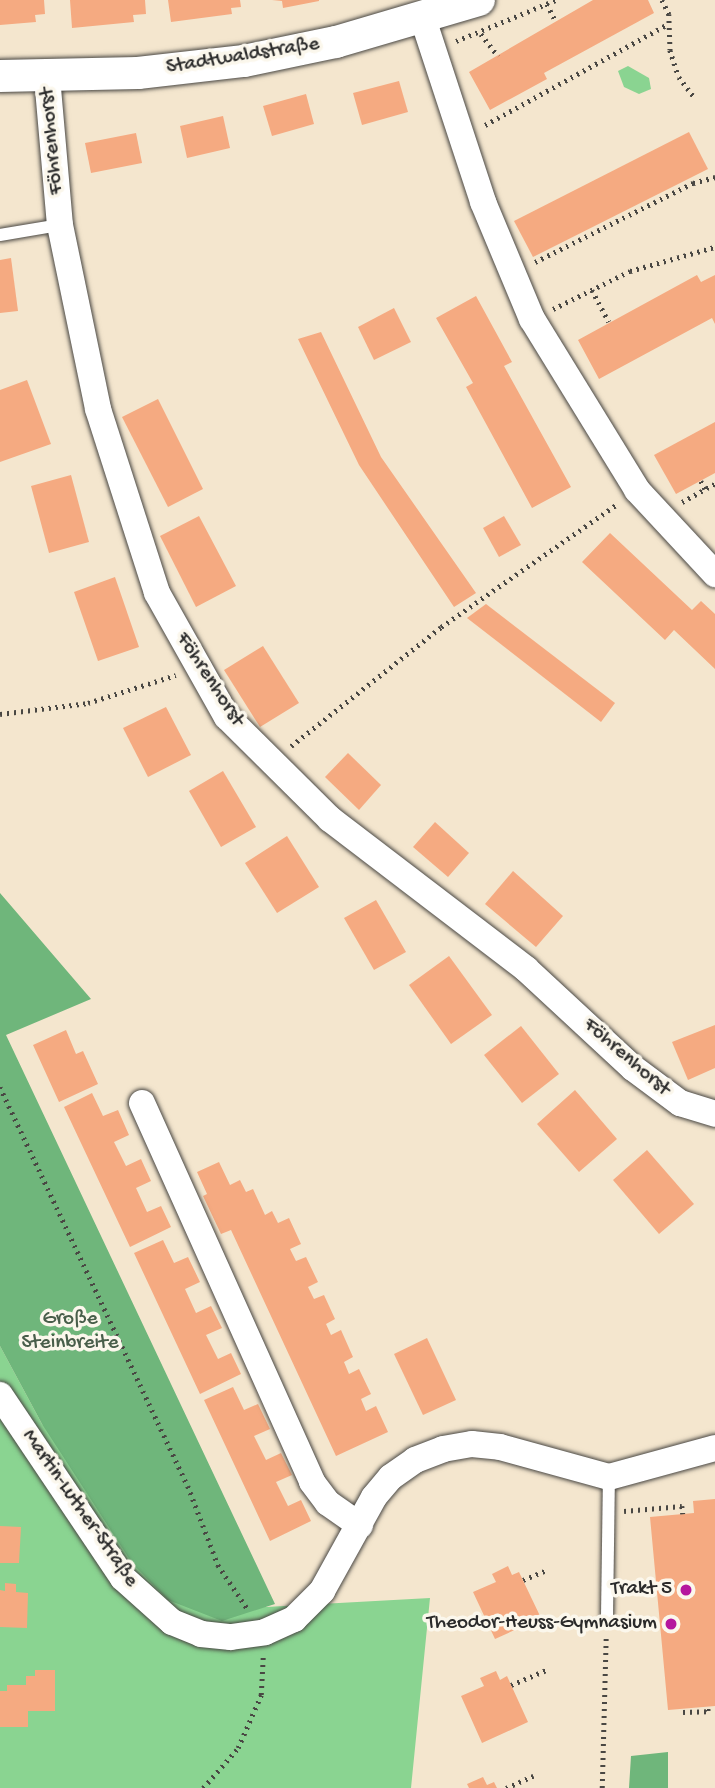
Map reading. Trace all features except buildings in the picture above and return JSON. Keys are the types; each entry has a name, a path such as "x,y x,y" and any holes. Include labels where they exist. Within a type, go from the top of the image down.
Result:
{"street":[{"name":"Stadtwaldstraße","path":"0,76 47,77 244,61 423,19 479,0"},
{"path":"423,19 461,138 532,319 637,490 658,516 715,574"},
{"name":"Föhrenhorst","path":"47,77 60,225 98,410 129,517 157,593 196,668 227,717 330,819 526,970 632,1068 680,1103 715,1114"},
{"path":"142,1103 312,1482 328,1503 360,1525"},
{"name":"Martin-Luther-Straße","path":"0,1395 123,1578 148,1604 172,1622 201,1634 231,1637 265,1632 294,1619 322,1591 391,1477 443,1449 472,1444 500,1447 610,1477"},
{"path":"610,1477 715,1448"}],"lane":[{"path":"0,235 60,225"},
{"path":"607,1616 610,1477"}],"path":[{"path":"662,0 679,77 694,97"},
{"path":"547,4 555,20"},
{"path":"461,138 668,24"},
{"path":"481,34 498,56"},
{"path":"511,269 539,260 693,183 715,177"},
{"path":"532,319 670,256 715,247"},
{"path":"592,290 609,322"},
{"path":"701,481 705,489"},
{"path":"658,516 715,484"},
{"path":"270,762 441,627 637,490"},
{"path":"0,713 88,703 196,668"},
{"path":"0,1087 188,1486 218,1565 265,1632 261,1695 238,1748 203,1788"},
{"path":"622,1511 682,1506 683,1514"},
{"path":"523,1580 546,1570"},
{"path":"602,1788 607,1616"},
{"path":"511,1685 545,1670"},
{"path":"683,1712 708,1711 707,1706"},
{"path":"506,1788 533,1776"}],"green space":[{"path":"628,66 649,78 651,89 639,94 624,87 618,71"},
{"name":"Große Steinbreite","path":"0,893 91,999 6,1035 275,1604 222,1621 168,1600 132,1563 42,1424 0,1346"},
{"path":"0,1346 42,1424 266,1607 430,1598 411,1788 0,1788"},
{"path":"668,1752 668,1788 629,1788 631,1756"}],"place":[{"name":"Trakt 5","path":"686,1590"},
{"name":"Theodor-Heuss-Gymnasium","path":"671,1624"}]}
